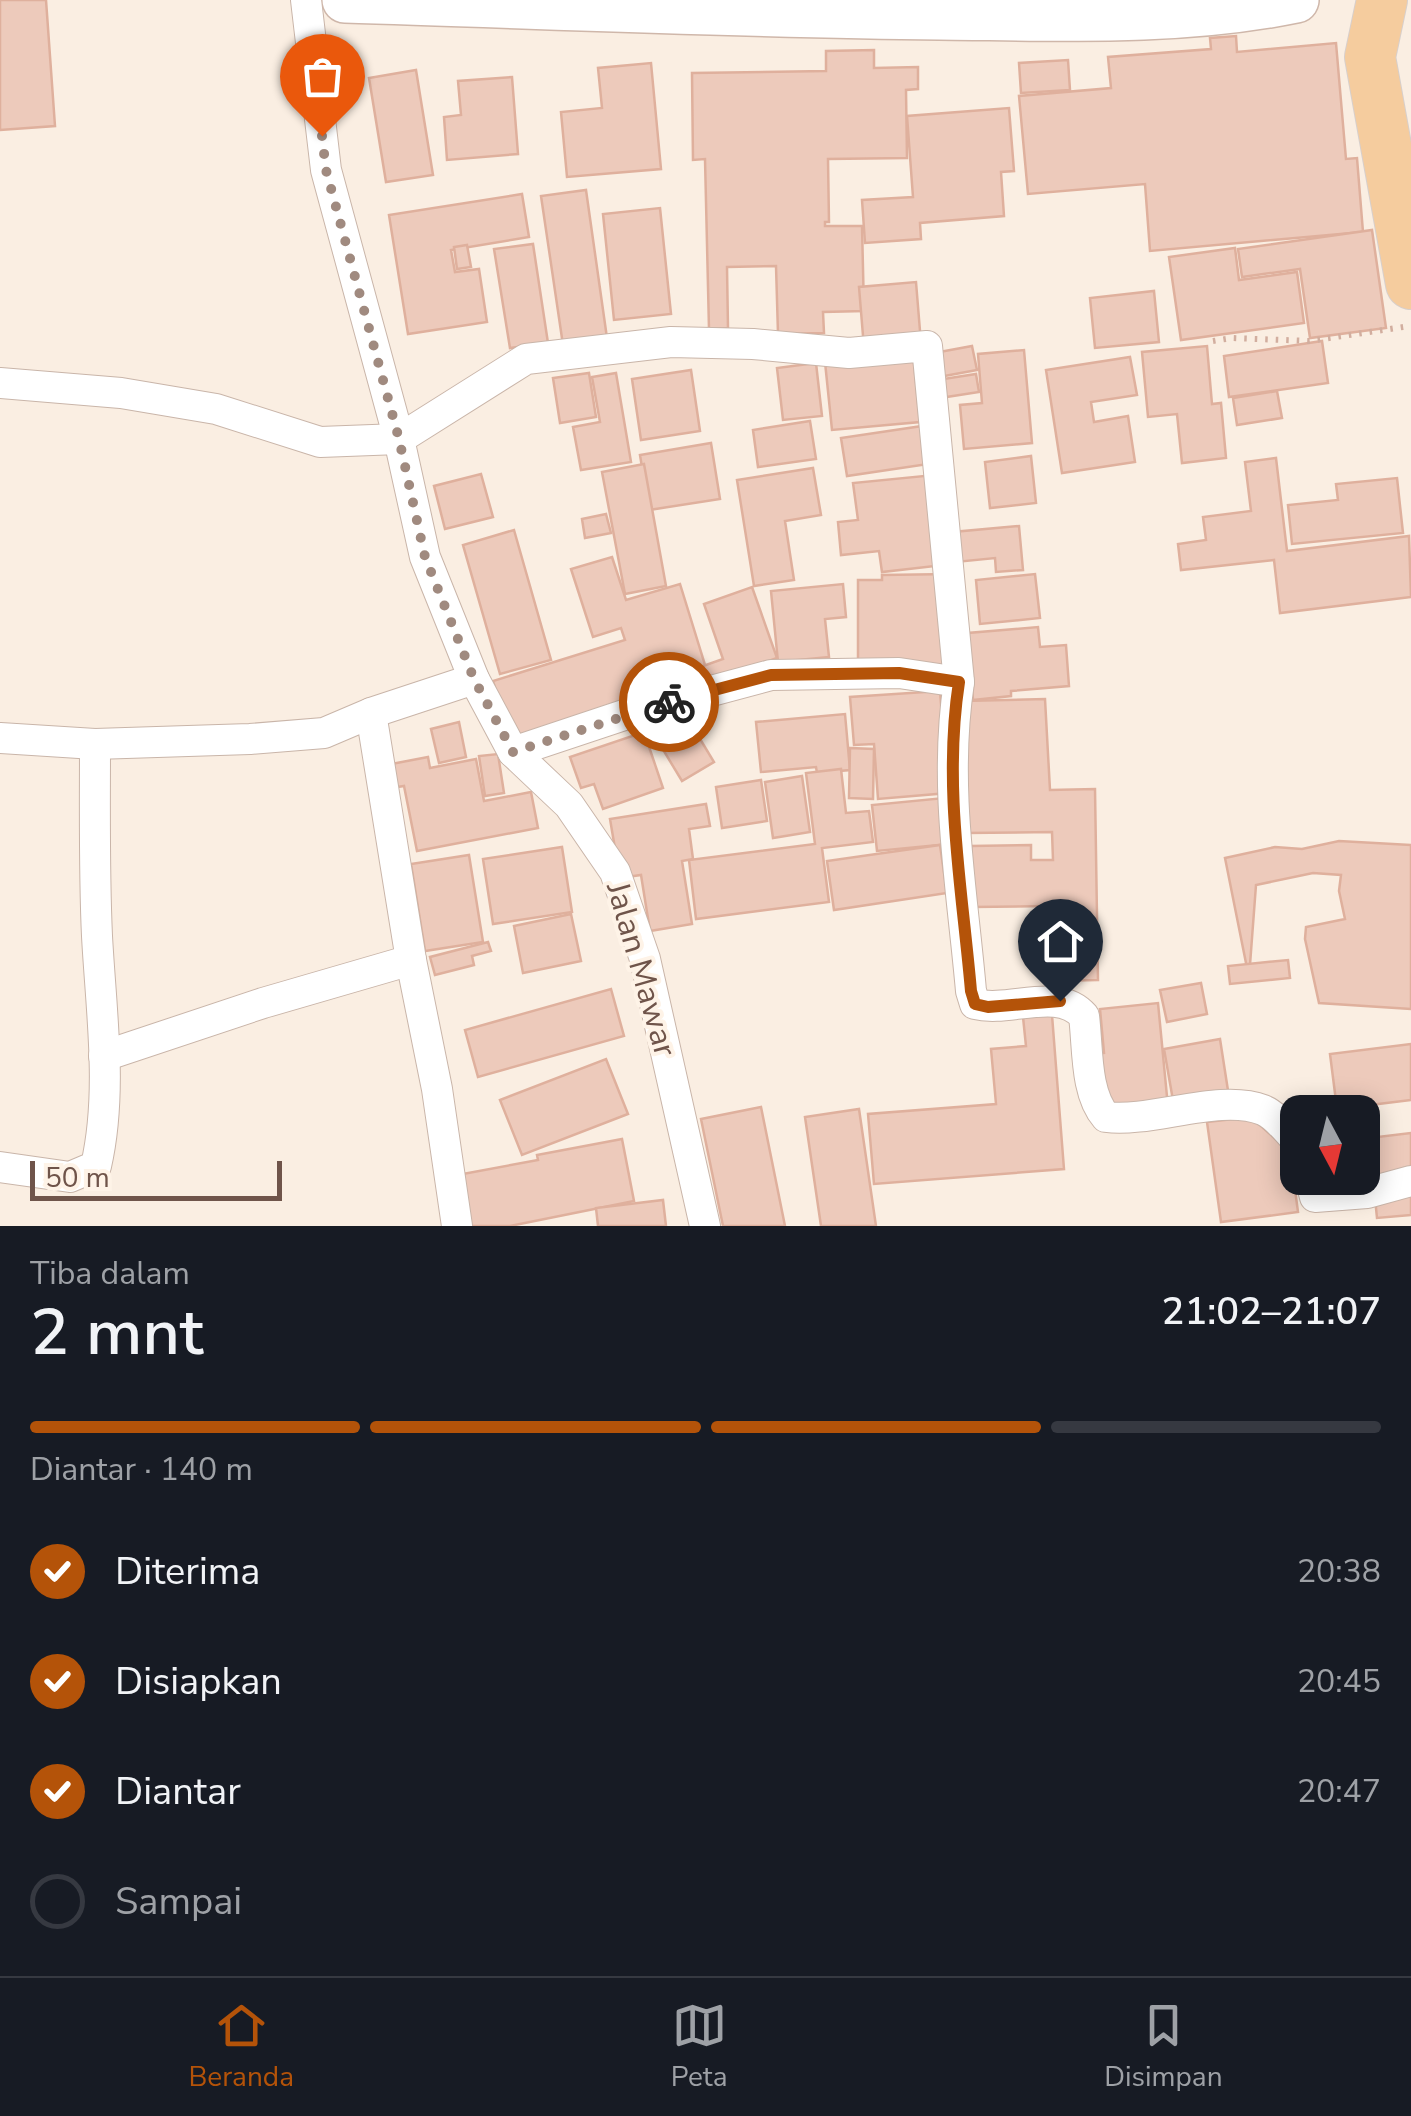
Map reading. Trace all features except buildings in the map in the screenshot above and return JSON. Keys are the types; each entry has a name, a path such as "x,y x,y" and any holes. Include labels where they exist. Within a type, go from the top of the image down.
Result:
{"main road":[{"path":"1382,0 1370,58 1411,284"}],"street":[{"name":"Jalan Mawar","path":"306,0 326,170 399,439 425,557 474,679 513,752 569,805 616,872 645,959 705,1226"},
{"path":"345,0 786,14 1099,18 1254,8 1296,0"},
{"path":"0,383 121,393 216,409 320,442 399,439 526,359 671,342 849,352 926,346 959,682 953,722 955,851 975,1004 988,1007 1060,1001 1076,1007 1084,1016 1093,1090 1106,1118 1248,1107 1266,1111 1280,1125"},
{"path":"513,752 633,712 771,675 899,673 959,682"},
{"path":"0,738 95,744 250,740 324,733 474,679"},
{"path":"370,714 437,1089 457,1226"},
{"path":"0,1167 70,1177 96,1166 101,1142 104,1056 95,892 95,744"},
{"path":"104,1056 262,1003 411,960"},
{"path":"1380,1189 1411,1181"}],"path":[{"path":"1213,341 1309,341 1411,326"}],"way so far":[{"path":"322,136 326,170 399,439 425,557 474,679 513,752 669,702"}],"route":[{"path":"669,702 771,675 899,673 959,682 953,722 955,851 975,1004 988,1007 1060,1001"}]}
